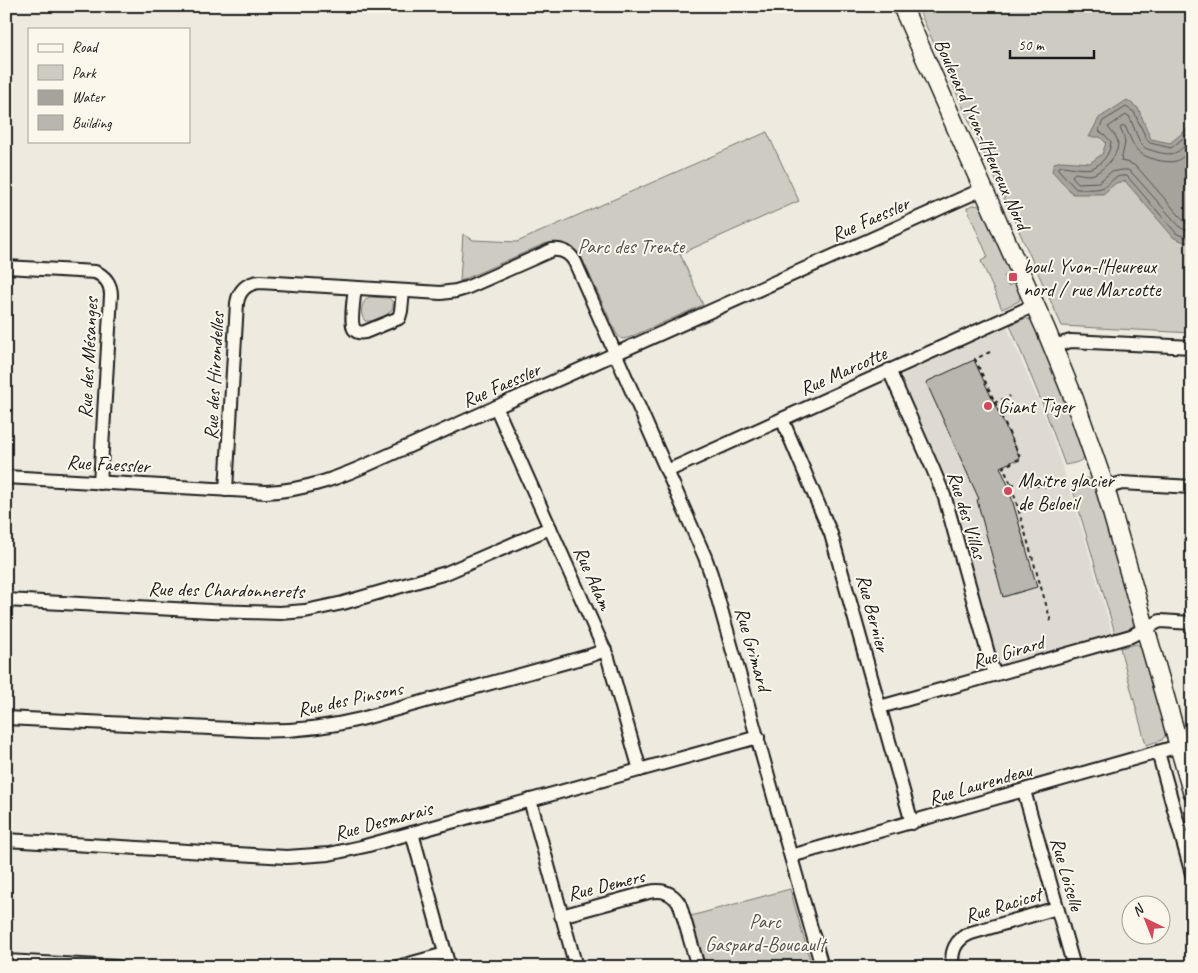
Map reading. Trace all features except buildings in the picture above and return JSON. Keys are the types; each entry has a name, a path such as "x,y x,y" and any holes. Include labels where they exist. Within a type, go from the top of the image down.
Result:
{"street":[{"name":"Boulevard Yvon-l'Heureux Nord","path":"902,6 1054,346 1086,431 1105,488 1191,784"},
{"name":"Rue Faessler","path":"6,477 277,492 326,482 983,189"},
{"name":"Rue des Hirondelles","path":"226,490 237,303 240,292 249,284 256,282 441,293 456,291 545,253 555,250 562,251 571,256 575,262 615,354"},
{"name":"Rue des Mésanges","path":"6,267 95,272 109,283 111,295 100,483"},
{"path":"355,288 352,325 360,333 398,318 401,312 403,291"},
{"name":"Rue Marcotte","path":"667,471 1035,305"},
{"path":"1054,346 1071,341 1192,347"},
{"name":"Rue Grimard","path":"615,354 711,574 822,967"},
{"name":"Rue des Villas","path":"889,370 945,498 994,675"},
{"name":"Rue Adam","path":"496,407 605,650 613,672 640,770"},
{"name":"Rue Bernier","path":"782,419 831,534 912,823"},
{"path":"1105,488 1122,483 1192,487"},
{"name":"Rue des Chardonnerets","path":"6,600 211,611 274,613 305,611 342,603 446,573 550,528"},
{"name":"Rue Girard","path":"880,707 1131,636 1160,621 1192,623"},
{"name":"Rue des Pinsons","path":"6,718 251,730 303,730 361,719 605,650"},
{"name":"Rue Desmarais","path":"6,840 317,856 412,833 758,737"},
{"name":"Rue Laurendeau","path":"791,856 1179,746"},
{"path":"1158,752 1192,874"},
{"name":"Rue Loiselle","path":"1024,791 1074,967"},
{"path":"530,800 576,967"},
{"path":"412,833 449,967"},
{"name":"Rue Demers","path":"562,916 655,891 666,892 673,896 680,905 698,967"},
{"name":"Rue Racicot","path":"953,967 953,949 964,936 971,932 1057,908"},
{"path":"398,967 445,954"},
{"path":"6,960 118,967"}],"path":[{"path":"990,352 975,359 1021,459 1003,467 1005,475 1011,484 1011,490 1052,625"},
{"path":"995,403 1010,396"},
{"path":"1011,484 1052,486"}],"shaded area":[{"path":"1007,327 1047,421 1075,505 1112,633 1008,663 1002,661 997,656 950,488 902,378 907,372"}],"green space":[{"path":"917,6 1192,6 1192,333 1062,326"},
{"name":"Parc des Trente","path":"767,132 799,201 680,254 703,305 622,339 617,335 582,258 570,247 560,243 544,244 460,281 463,234 473,240 517,242"},
{"path":"973,205 983,209 1012,272 1004,276 1008,286 1015,283 1019,292 1019,301 1002,309 981,261 988,257 967,208"},
{"path":"369,297 389,298 393,303 391,311 381,318 365,321 362,315 362,308 364,302"},
{"path":"1026,318 1034,322 1086,453 1083,459 1078,462 1065,465 1010,325"},
{"path":"1088,478 1093,481 1101,503 1135,623 1131,628 1115,633 1071,483"},
{"path":"1136,644 1143,647 1168,734 1162,740 1146,745 1120,648"},
{"name":"Parc Gaspard-Boucault","path":"790,889 812,967 706,967 691,916"}],"water":[{"path":"1127,100 1138,108 1151,139 1170,143 1192,125 1192,240 1187,243 1174,238 1125,181 1116,183 1103,194 1073,194 1052,171 1054,163 1062,161 1090,163 1102,154 1106,143 1100,137 1089,137 1099,118"}],"place":[{"name":"boul. Yvon-l'Heureux nord / rue Marcotte","path":"1013,277"},
{"name":"Giant Tiger","path":"988,406"},
{"name":"Maitre glacier de Beloeil","path":"1008,491"}]}
